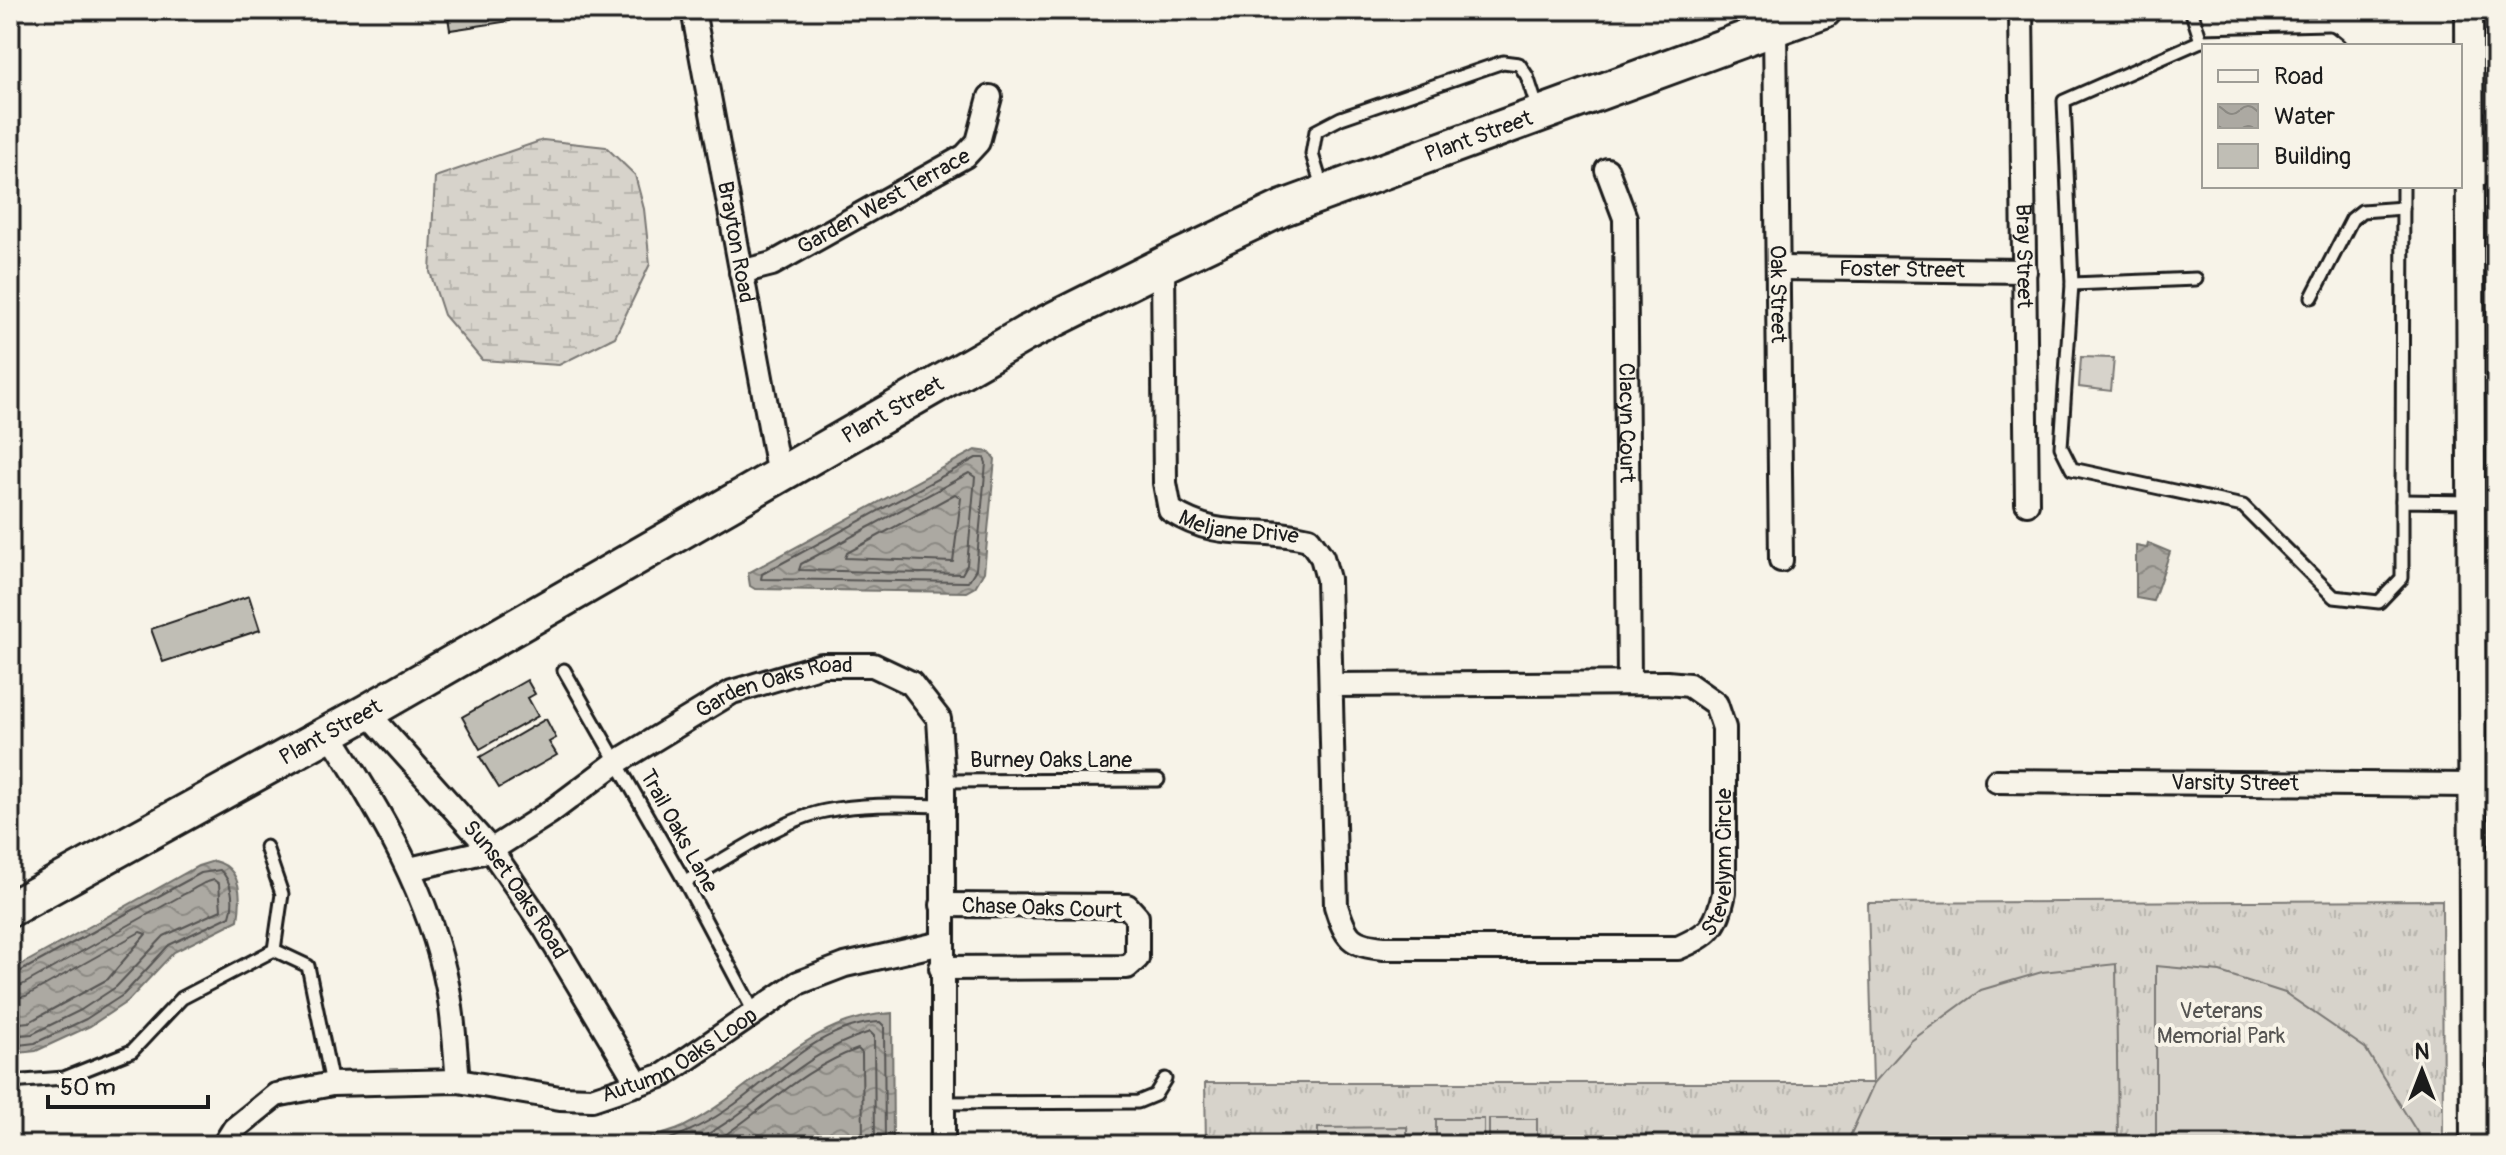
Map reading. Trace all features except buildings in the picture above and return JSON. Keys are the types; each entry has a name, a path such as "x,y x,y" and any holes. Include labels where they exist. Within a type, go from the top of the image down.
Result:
{"main road":[{"name":"Plant Street","path":"10,909 367,712 1025,334 1163,265 1283,208 1824,10"}],"street":[{"name":"Brayton Road","path":"693,10 779,475"},
{"name":"Bray Street","path":"2021,10 2027,503"},
{"path":"2469,10 2465,101 2469,173 2472,502 2474,1145"},
{"name":"Oak Street","path":"1775,28 1781,560"},
{"name":"Garden West Terrace","path":"741,272 772,264 965,156 978,142 990,97"},
{"name":"Clacyn Court","path":"1607,170 1625,218 1629,680"},
{"path":"2469,173 2496,173"},
{"name":"Meljane Drive","path":"1163,265 1165,483 1170,510 1194,525 1216,531 1288,533 1309,539 1322,557 1328,579 1331,685"},
{"name":"Foster Street","path":"1780,268 2025,271"},
{"name":"Garden Oaks Road","path":"410,869 491,850 549,813 617,762 732,692 822,665 873,665 911,683 939,719 943,781 942,943"},
{"name":"Stevelynn Circle","path":"1629,680 1689,685 1716,704 1724,728 1724,893 1719,919 1702,938 1678,948 1360,946 1344,933 1336,906 1331,685 1629,680"},
{"name":"Sunset Oaks Road","path":"367,712 491,850 544,927 638,1084"},
{"path":"329,732 381,813 410,869 448,988 458,1081"},
{"name":"Varsity Street","path":"1997,781 2472,785"},
{"name":"Chase Oaks Court","path":"941,968 1127,967 1137,958 1137,917 1127,906 942,905"},
{"path":"942,943 943,1145"},
{"name":"Autumn Oaks Loop","path":"224,1145 234,1129 276,1095 332,1084 458,1081 560,1098 592,1099 664,1075 798,983 845,965 942,943"}],"lane":[{"path":"2191,10 2201,41"},
{"path":"2336,44 2329,38 2201,41 2064,101 2072,284 2061,447 2072,469 2243,506 2334,597 2379,602 2402,578 2403,188"},
{"path":"1324,193 1312,143 1316,131 1341,118 1490,64 1519,64 1527,76 1540,114"},
{"path":"2312,297 2352,219 2362,211 2403,208"},
{"path":"2072,284 2196,279"},
{"path":"2402,501 2472,502"},
{"name":"Trail Oaks Lane","path":"564,670 685,882 755,1014"},
{"name":"Burney Oaks Lane","path":"943,781 1158,780"},
{"path":"685,882 794,822 822,811 875,804 943,806"},
{"path":"266,847 282,894 274,950"},
{"path":"10,1082 64,1078 132,1051 182,998 274,950"},
{"path":"274,950 308,966 332,1084"},
{"path":"942,1103 1138,1102 1155,1095 1165,1079"}],"green space":[{"path":"543,140 606,147 635,175 644,209 650,264 615,337 559,365 482,360 444,315 430,272 435,177"},
{"path":"2486,267 2496,267 2496,1145 2490,1145"},
{"path":"2081,357 2114,358 2111,391 2079,387"},
{"name":"Veterans Memorial Park","path":"2442,900 2443,1145 1206,1145 1205,1083 1873,1083 1868,903"},
{"path":"2116,964 2118,1145 1846,1145 1874,1083 1911,1041 1981,990 2042,972"},
{"path":"2156,966 2220,972 2285,993 2365,1048 2425,1145 2156,1145"},
{"path":"1436,1119 1484,1119 1484,1145 1436,1145"},
{"path":"1489,1119 1537,1119 1537,1145 1489,1145"},
{"path":"1407,1127 1407,1145 1318,1145 1318,1128"}],"water":[{"path":"975,450 989,452 995,459 984,572 975,587 966,592 755,589 750,586 748,573"},
{"path":"2148,543 2170,552 2153,601 2136,598 2136,546 2147,548"},
{"path":"214,861 230,869 235,876 240,902 238,920 174,952 128,1001 90,1026 36,1051 10,1054 10,971 198,866"},
{"path":"892,1013 893,1145 624,1145 683,1127 709,1112 807,1041 833,1027"}]}
